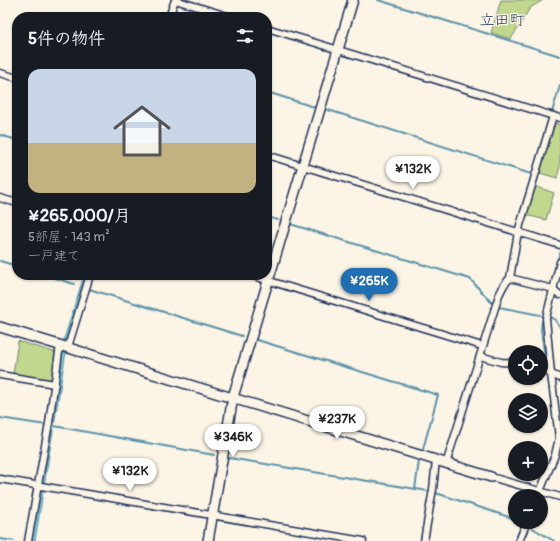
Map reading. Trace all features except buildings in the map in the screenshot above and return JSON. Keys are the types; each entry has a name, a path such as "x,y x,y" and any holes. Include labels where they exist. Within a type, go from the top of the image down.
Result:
{"street":[{"path":"171,12 175,0 215,12"},
{"path":"272,267 353,0"},
{"path":"272,30 557,117 518,232 510,278 504,285 499,295 446,464"},
{"path":"0,73 12,77"},
{"path":"272,157 560,244"},
{"path":"0,198 12,202"},
{"path":"541,489 555,455 559,438 550,374 546,318 560,262"},
{"path":"510,278 553,289 560,295"},
{"path":"28,541 41,485 55,384 64,346 88,280"},
{"path":"265,280 482,346"},
{"path":"208,541 233,397 268,281"},
{"path":"0,327 233,397 491,477 525,489"},
{"path":"480,356 508,362"},
{"path":"550,374 560,378"},
{"path":"0,375 55,384"},
{"path":"424,541 433,489 436,460"},
{"path":"0,479 363,541"},
{"path":"548,495 560,497"},
{"path":"519,541 524,529"}],"green space":[{"path":"501,0 543,0 530,8 511,39 491,33"},
{"path":"555,123 560,125 560,167 557,178 540,173"},
{"path":"535,186 554,193 546,220 526,215"},
{"path":"18,341 57,353 53,381 13,374"}],"water":[{"path":"82,280 84,280 65,342 63,342"},
{"path":"63,352 66,352 35,541 31,541"}],"waterway":[{"path":"378,0 560,56"},
{"path":"552,112 560,86"},
{"path":"272,94 314,107"},
{"path":"325,109 531,174"},
{"path":"0,135 12,139"},
{"path":"272,218 278,220"},
{"path":"290,224 470,279 493,304"},
{"path":"557,261 560,252"},
{"path":"0,261 12,265"},
{"path":"62,280 74,284"},
{"path":"89,289 242,336"},
{"path":"499,307 540,315"},
{"path":"550,317 555,320 560,327"},
{"path":"542,321 541,329 543,345"},
{"path":"257,340 438,395 423,449"},
{"path":"548,376 553,413"},
{"path":"0,418 46,425"},
{"path":"54,426 214,455"},
{"path":"229,458 428,491"},
{"path":"415,489 419,461"},
{"path":"436,493 508,517"},
{"path":"515,541 520,529"},
{"path":"534,529 554,541"},
{"path":"0,539 14,541"}],"district":[{"name":"立田町","path":"502,20"}]}
